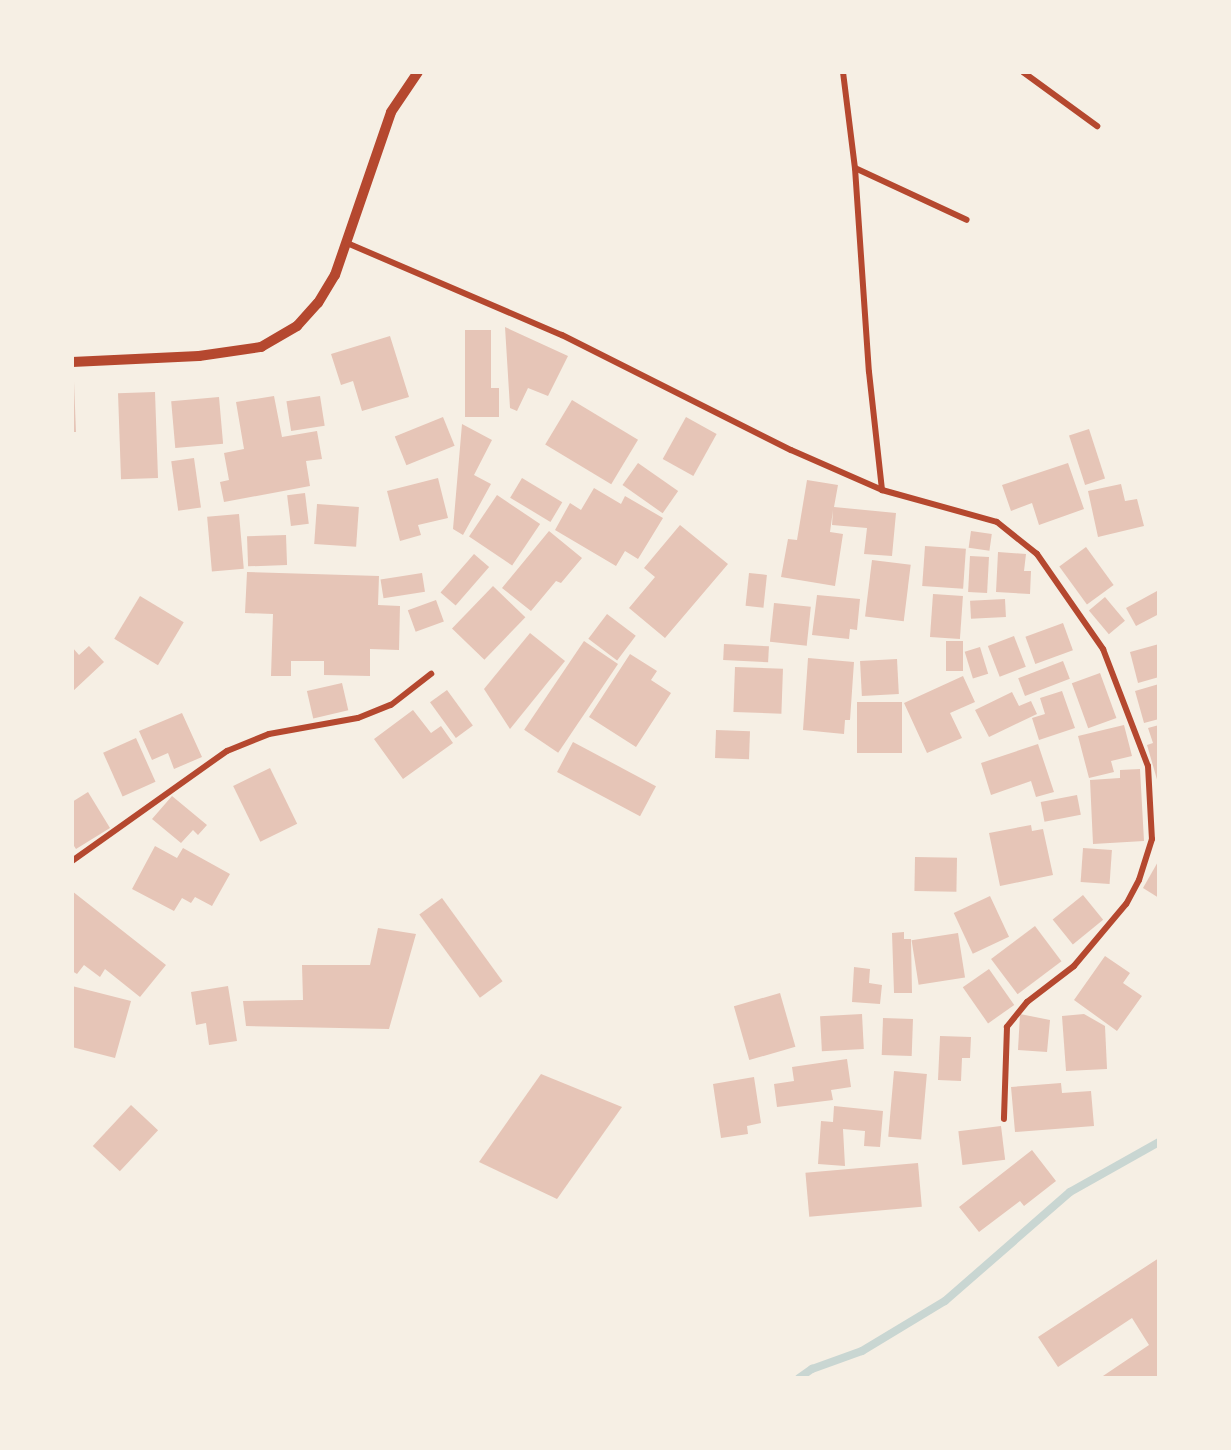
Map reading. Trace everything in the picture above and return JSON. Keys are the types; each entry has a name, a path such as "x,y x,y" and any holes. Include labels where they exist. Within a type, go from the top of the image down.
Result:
{"street":[{"path":"72,362 199,356 261,347 297,326 318,303 335,275 392,112 418,72"},
{"path":"843,72 855,168 882,490"},
{"path":"1023,72 1097,126"},
{"path":"855,168 967,220"},
{"path":"347,243 562,335 791,450 882,490 998,522 1037,554 1103,649 1148,766 1152,838 1139,880 1126,904 1074,966 1015,1013 1007,1027 1004,1119"},
{"path":"72,861 227,751 268,734 358,718 391,705 431,674"}],"building":[{"path":"505,327 568,356 548,396 528,388 517,411 510,408"},
{"path":"465,330 491,330 491,388 499,388 499,417 465,417"},
{"path":"390,336 409,397 362,411 353,381 341,385 331,354"},
{"path":"72,382 74,382 76,432 72,432"},
{"path":"155,392 158,478 121,479 118,393"},
{"path":"274,396 282,437 317,431 322,459 306,461 310,486 224,502 220,482 229,480 224,453 244,449 236,402"},
{"path":"320,396 325,426 291,431 286,401"},
{"path":"219,397 223,444 175,448 171,401"},
{"path":"572,400 638,440 611,484 545,445"},
{"path":"443,417 455,446 406,465 395,436"},
{"path":"686,417 717,434 693,476 663,459"},
{"path":"462,424 492,440 474,475 491,484 463,535 453,529"},
{"path":"1089,429 1105,478 1085,485 1069,435"},
{"path":"194,458 201,508 178,511 171,461"},
{"path":"638,463 678,491 663,513 623,485"},
{"path":"1068,463 1084,509 1039,525 1032,503 1011,511 1002,485"},
{"path":"438,478 448,518 418,525 421,535 400,541 387,491"},
{"path":"522,478 562,502 550,522 510,498"},
{"path":"807,480 838,485 834,507 896,513 892,556 864,554 867,528 832,525 833,510 830,532 843,534 835,586 781,577 788,539 797,540"},
{"path":"1121,484 1125,501 1137,499 1144,526 1098,537 1088,491"},
{"path":"594,488 621,504 625,496 663,518 638,559 625,551 616,566 555,530 570,503 581,510"},
{"path":"305,493 309,524 291,526 287,495"},
{"path":"497,495 540,524 512,566 469,536"},
{"path":"317,504 359,507 356,547 314,544"},
{"path":"239,514 244,569 212,572 207,517"},
{"path":"680,525 728,564 665,638 629,608 655,577 644,568"},
{"path":"549,531 582,558 561,583 556,581 531,611 502,588"},
{"path":"971,531 992,534 989,551 969,548"},
{"path":"286,535 287,565 248,566 247,536"},
{"path":"925,546 966,549 963,589 922,586"},
{"path":"1086,547 1114,585 1087,604 1059,566"},
{"path":"998,552 1026,554 1024,571 1031,571 1030,594 996,592"},
{"path":"474,554 489,567 456,606 441,592"},
{"path":"970,556 989,557 987,593 968,592"},
{"path":"872,560 911,565 904,621 865,617"},
{"path":"247,572 379,576 378,605 400,606 399,650 370,649 370,676 324,675 324,661 291,661 291,676 271,676 273,614 245,613"},
{"path":"422,573 425,592 383,598 381,580"},
{"path":"749,573 767,575 763,608 746,606"},
{"path":"493,586 525,617 484,660 452,628"},
{"path":"1157,591 1159,614 1136,626 1126,608"},
{"path":"933,594 963,596 960,639 930,637"},
{"path":"817,595 860,599 857,630 850,629 849,639 812,635"},
{"path":"140,596 184,622 158,665 114,639"},
{"path":"1105,597 1125,621 1109,634 1089,610"},
{"path":"1005,599 1006,617 971,619 970,601"},
{"path":"436,600 444,622 416,632 408,610"},
{"path":"774,603 811,607 807,646 770,642"},
{"path":"607,614 636,636 617,660 588,639"},
{"path":"1063,623 1073,650 1035,664 1025,637"},
{"path":"530,633 565,661 510,729 484,689"},
{"path":"1014,636 1026,667 1000,677 988,646"},
{"path":"584,641 618,664 558,753 524,730"},
{"path":"946,641 963,641 963,671 946,671"},
{"path":"724,644 769,646 768,662 723,660"},
{"path":"1159,644 1159,677 1138,683 1130,652"},
{"path":"89,646 104,662 72,692 72,647 79,655"},
{"path":"980,647 988,674 973,678 965,652"},
{"path":"630,654 657,671 651,680 671,693 636,747 589,717"},
{"path":"808,658 854,662 850,720 845,720 844,734 803,730"},
{"path":"897,659 899,694 862,696 860,661"},
{"path":"1063,661 1070,679 1025,696 1018,678"},
{"path":"735,667 783,669 781,714 733,712"},
{"path":"1100,673 1116,718 1088,728 1072,683"},
{"path":"963,676 975,702 950,713 962,738 927,753 904,703"},
{"path":"342,683 348,710 313,718 307,691"},
{"path":"1159,684 1159,719 1144,723 1135,691"},
{"path":"447,690 473,726 456,738 430,702"},
{"path":"1062,691 1075,728 1039,740 1032,718 1045,714 1040,698"},
{"path":"1012,692 1019,706 1031,701 1037,714 989,737 975,710"},
{"path":"857,702 902,702 902,753 857,753"},
{"path":"413,710 431,733 441,726 453,743 403,779 374,739"},
{"path":"182,713 202,757 174,769 168,753 152,760 139,731"},
{"path":"1124,725 1132,756 1111,761 1114,772 1089,778 1078,736"},
{"path":"1159,725 1158,783 1147,745 1153,743 1148,728"},
{"path":"716,730 750,731 749,759 715,758"},
{"path":"136,738 156,782 123,796 103,753"},
{"path":"573,742 656,786 640,816 557,772"},
{"path":"1038,744 1054,792 1036,797 1031,781 991,795 981,763"},
{"path":"270,768 297,824 260,842 233,786"},
{"path":"1140,769 1144,841 1093,844 1090,780 1120,778 1120,770"},
{"path":"88,792 110,828 76,849 72,843 72,802"},
{"path":"1077,795 1081,815 1044,822 1041,802"},
{"path":"172,796 207,825 198,835 193,830 181,843 152,819"},
{"path":"1031,825 1032,831 1043,829 1053,875 1000,886 989,833"},
{"path":"155,846 177,858 183,848 230,874 212,906 195,897 191,903 182,898 174,911 132,889"},
{"path":"1083,848 1112,850 1110,884 1081,882"},
{"path":"915,857 957,858 956,892 914,891"},
{"path":"1159,860 1159,898 1143,888"},
{"path":"72,891 166,965 140,997 105,969 100,977 84,965 77,974 72,971"},
{"path":"1083,895 1103,920 1073,944 1053,920"},
{"path":"990,896 1009,937 973,954 954,913"},
{"path":"442,898 503,981 480,998 419,914"},
{"path":"1035,926 1061,961 1018,994 991,959"},
{"path":"378,928 416,934 389,1029 246,1026 243,1001 303,1000 302,965 370,965"},
{"path":"904,932 904,939 911,939 912,993 894,993 892,933"},
{"path":"958,933 965,977 919,985 912,940"},
{"path":"1105,956 1130,973 1123,983 1142,996 1117,1031 1074,1000"},
{"path":"854,967 870,969 869,983 882,985 880,1004 852,1002"},
{"path":"989,969 1014,1005 988,1023 963,987"},
{"path":"72,986 131,1001 115,1058 72,1047"},
{"path":"228,986 237,1041 209,1045 206,1023 196,1025 191,992"},
{"path":"780,993 795,1047 749,1060 734,1006"},
{"path":"862,1014 864,1049 822,1051 820,1016"},
{"path":"1020,1014 1050,1020 1047,1052 1018,1050"},
{"path":"1084,1014 1105,1026 1107,1069 1066,1071 1062,1016"},
{"path":"883,1018 913,1019 912,1056 882,1055"},
{"path":"940,1036 971,1037 970,1058 962,1058 961,1081 938,1080"},
{"path":"847,1059 851,1087 831,1090 833,1100 777,1107 774,1084 794,1081 792,1067"},
{"path":"894,1071 927,1074 921,1140 888,1137"},
{"path":"541,1074 622,1107 557,1199 479,1162"},
{"path":"754,1077 761,1123 747,1126 748,1134 721,1138 713,1084"},
{"path":"1061,1083 1062,1093 1091,1091 1094,1126 1015,1132 1011,1087"},
{"path":"131,1105 158,1130 120,1171 93,1146"},
{"path":"834,1106 883,1111 880,1147 864,1146 865,1131 843,1129 845,1166 818,1164 821,1121 833,1122"},
{"path":"1001,1126 1005,1160 962,1165 958,1131"},
{"path":"1032,1150 1056,1181 1024,1206 1020,1201 979,1232 959,1207"},
{"path":"918,1163 922,1207 809,1217 805,1173"},
{"path":"1159,1258 1159,1378 1100,1378 1149,1345 1132,1318 1058,1367 1038,1337"}],"waterway":[{"path":"799,1378 812,1369 862,1351 945,1301 1070,1192 1159,1142"}]}
